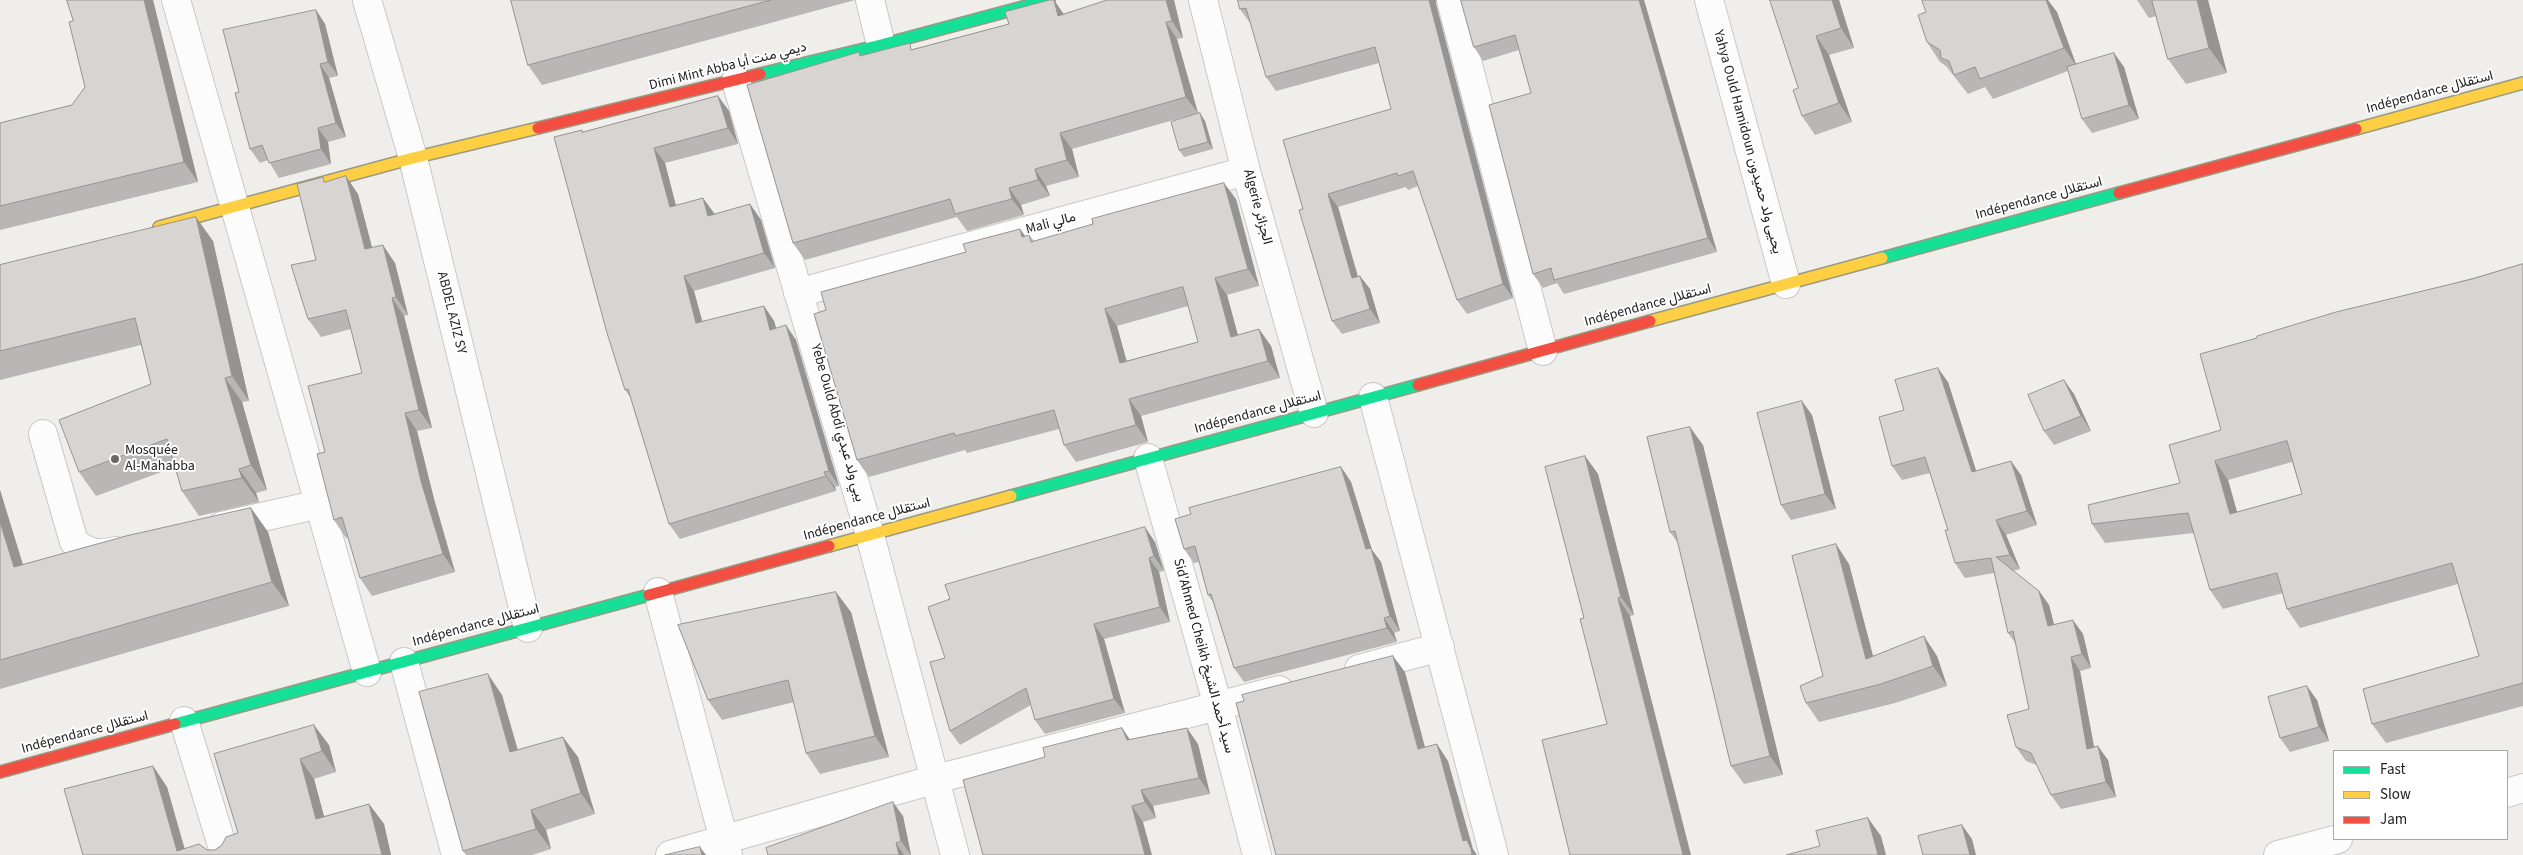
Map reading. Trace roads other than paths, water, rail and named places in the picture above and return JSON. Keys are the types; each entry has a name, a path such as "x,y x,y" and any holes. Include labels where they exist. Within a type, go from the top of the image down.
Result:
{"street":[{"path":"176,0 367,672"},
{"name":"ABDEL AZIZ SY","path":"367,0 413,158 528,628"},
{"path":"870,0 881,45"},
{"name":"Dimi Mint Abba ديمي منت أبا","path":"151,229 413,158 881,45 1049,0"},
{"name":"Algerie الجزائر","path":"1203,0 1246,171 1314,413"},
{"path":"1451,0 1543,350"},
{"name":"Yahya Ould Hamidoun يحيى ولد حميدون","path":"1709,0 1786,284"},
{"name":"Yebe Ould Abdi يبي ولد عبدي","path":"736,81 870,535 955,855"},
{"name":"Indépendance استقلال","path":"0,772 2523,83"},
{"name":"Mali مالي","path":"798,293 1246,171"},
{"path":"1373,397 1494,855"},
{"path":"43,434 74,542 84,550 100,554 138,545"},
{"name":"Sid'Ahmed Cheikh سيد أحمد الشيخ","path":"1148,458 1218,706 1257,855"},
{"path":"196,532 320,504"},
{"path":"658,592 727,847"},
{"path":"1334,675 1440,648"},
{"path":"404,662 456,855"},
{"path":"670,855 727,847 936,779 1305,683"},
{"path":"184,722 225,855"},
{"path":"2508,793 2523,788"},
{"path":"2278,855 2334,840"}],"place":[{"name":"Mosquée Al-Mahabba","path":"115,459"}]}
